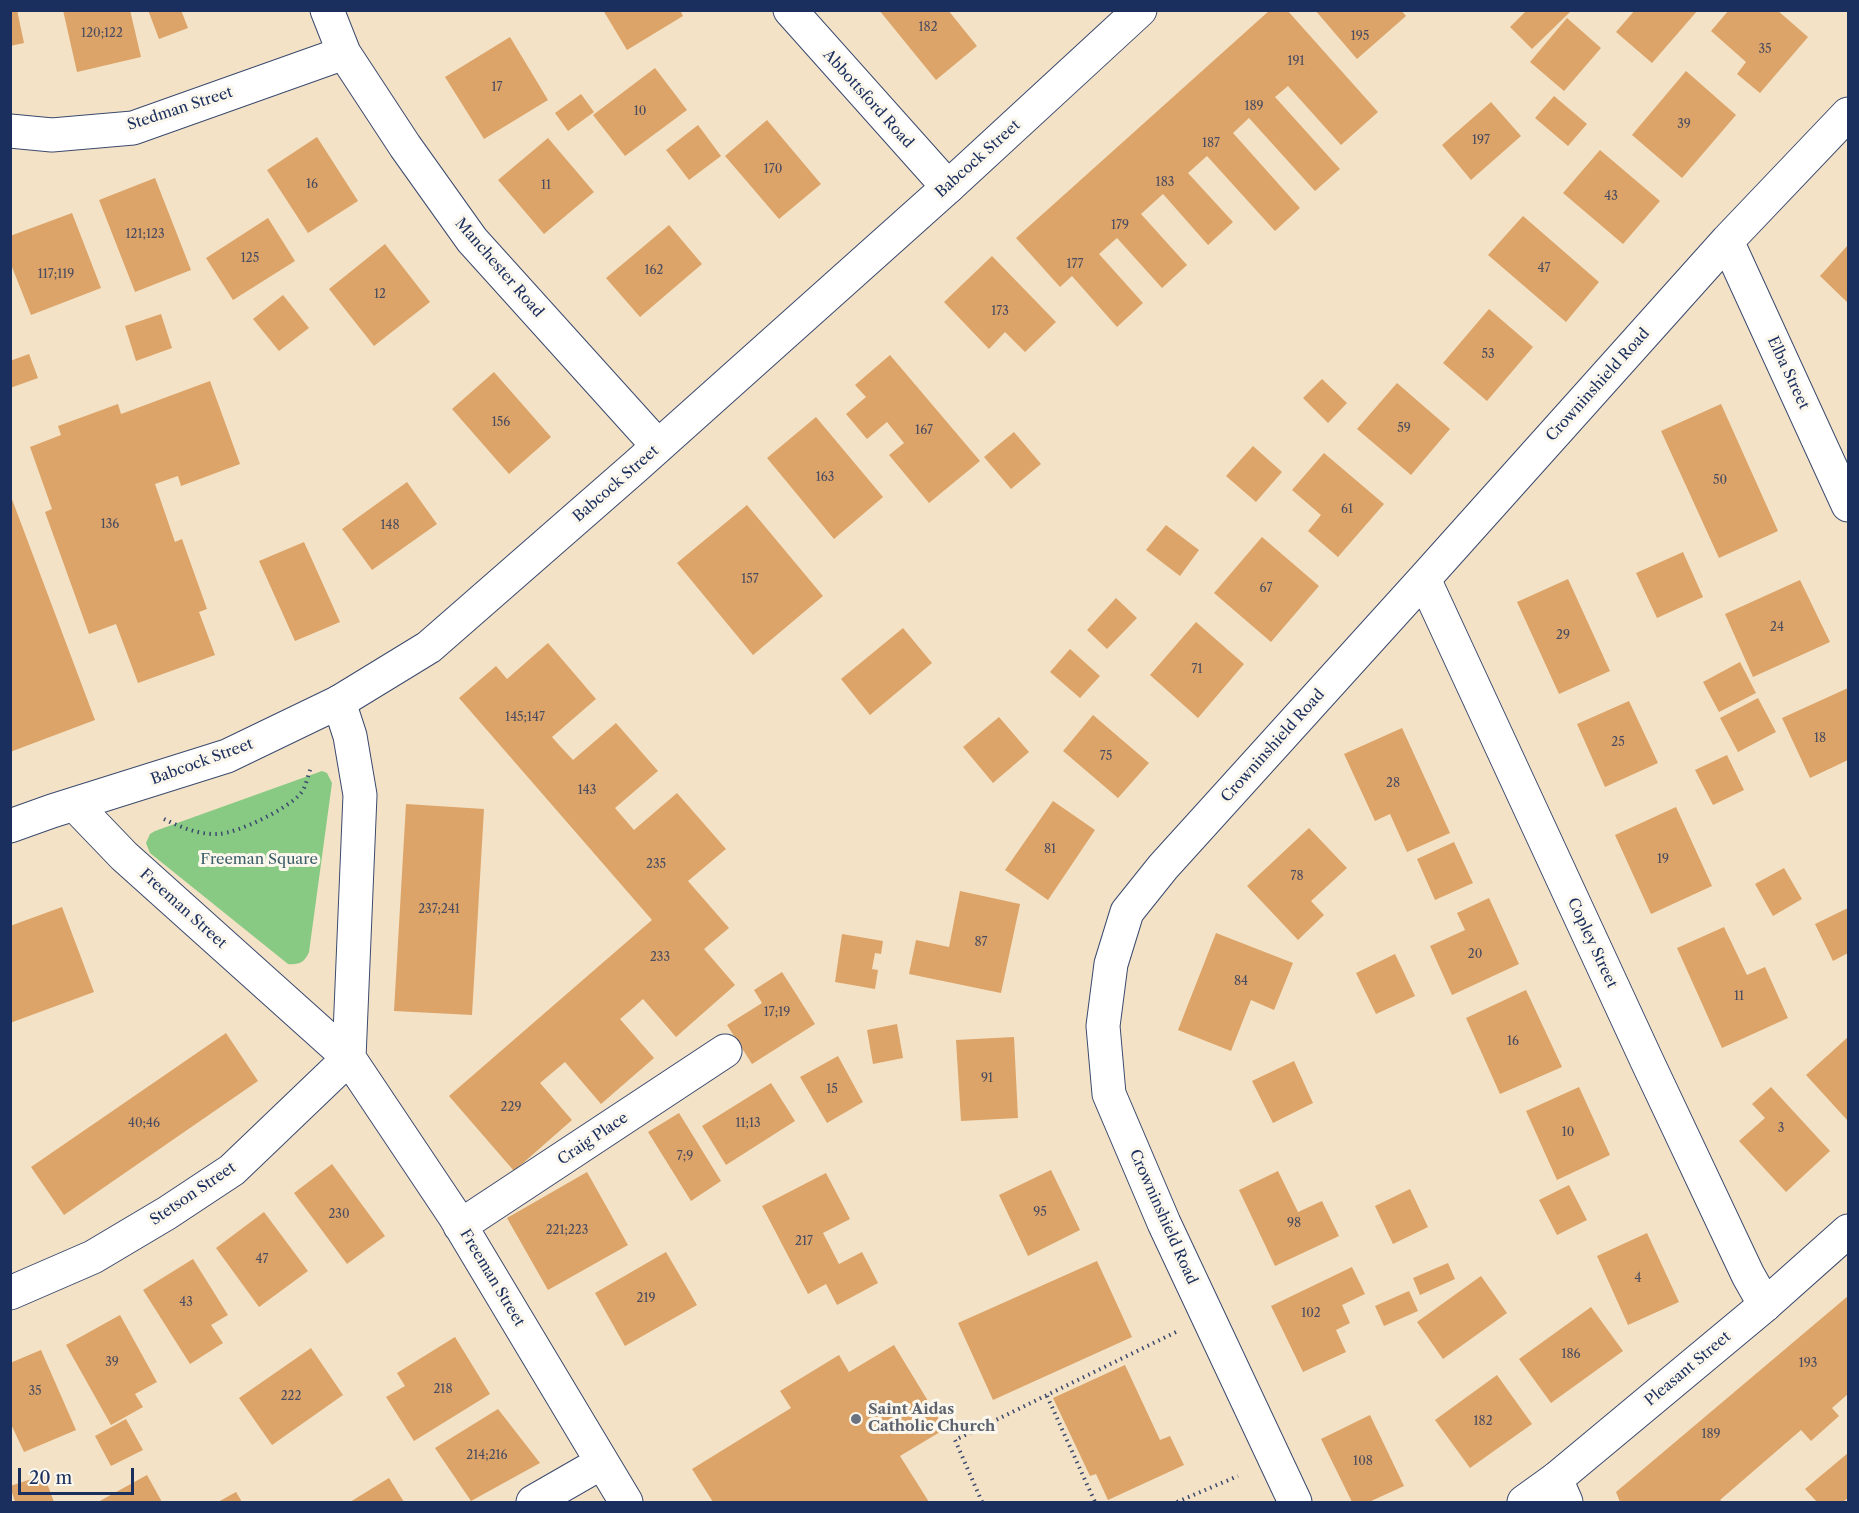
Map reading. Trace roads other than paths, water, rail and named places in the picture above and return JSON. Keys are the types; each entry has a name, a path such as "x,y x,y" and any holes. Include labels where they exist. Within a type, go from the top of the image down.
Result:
{"street":[{"name":"Manchester Road","path":"327,10 344,53 405,146 472,240 658,446"},
{"name":"Abbottsford Road","path":"790,10 948,187"},
{"name":"Babcock Street","path":"10,826 227,756 339,702 429,647 948,187 1140,10"},
{"name":"Stedman Street","path":"10,131 52,135 133,128 344,53"},
{"name":"Crowninshield Road","path":"1295,1503 1164,1223 1109,1094 1103,1026 1111,964 1127,912 1163,867 1727,240 1848,114"},
{"name":"Elba Street","path":"1727,240 1848,505"},
{"name":"Copley Street","path":"1424,579 1652,1072 1748,1275 1765,1305"},
{"path":"339,702 350,736 360,795 349,1058"},
{"name":"Freeman Street","path":"75,805 124,856 349,1058 460,1226 626,1503"},
{"name":"Craig Place","path":"460,1226 725,1051"},
{"name":"Stetson Street","path":"10,1293 93,1257 167,1213 232,1170 349,1058"},
{"name":"Pleasant Street","path":"1524,1503 1561,1491 1848,1231"},
{"path":"533,1503 601,1463"}],"place":[{"name":"Saint Aidas Catholic Church","path":"856,1419"}],"park label":[{"name":"Freeman Square","path":"259,860"}]}
